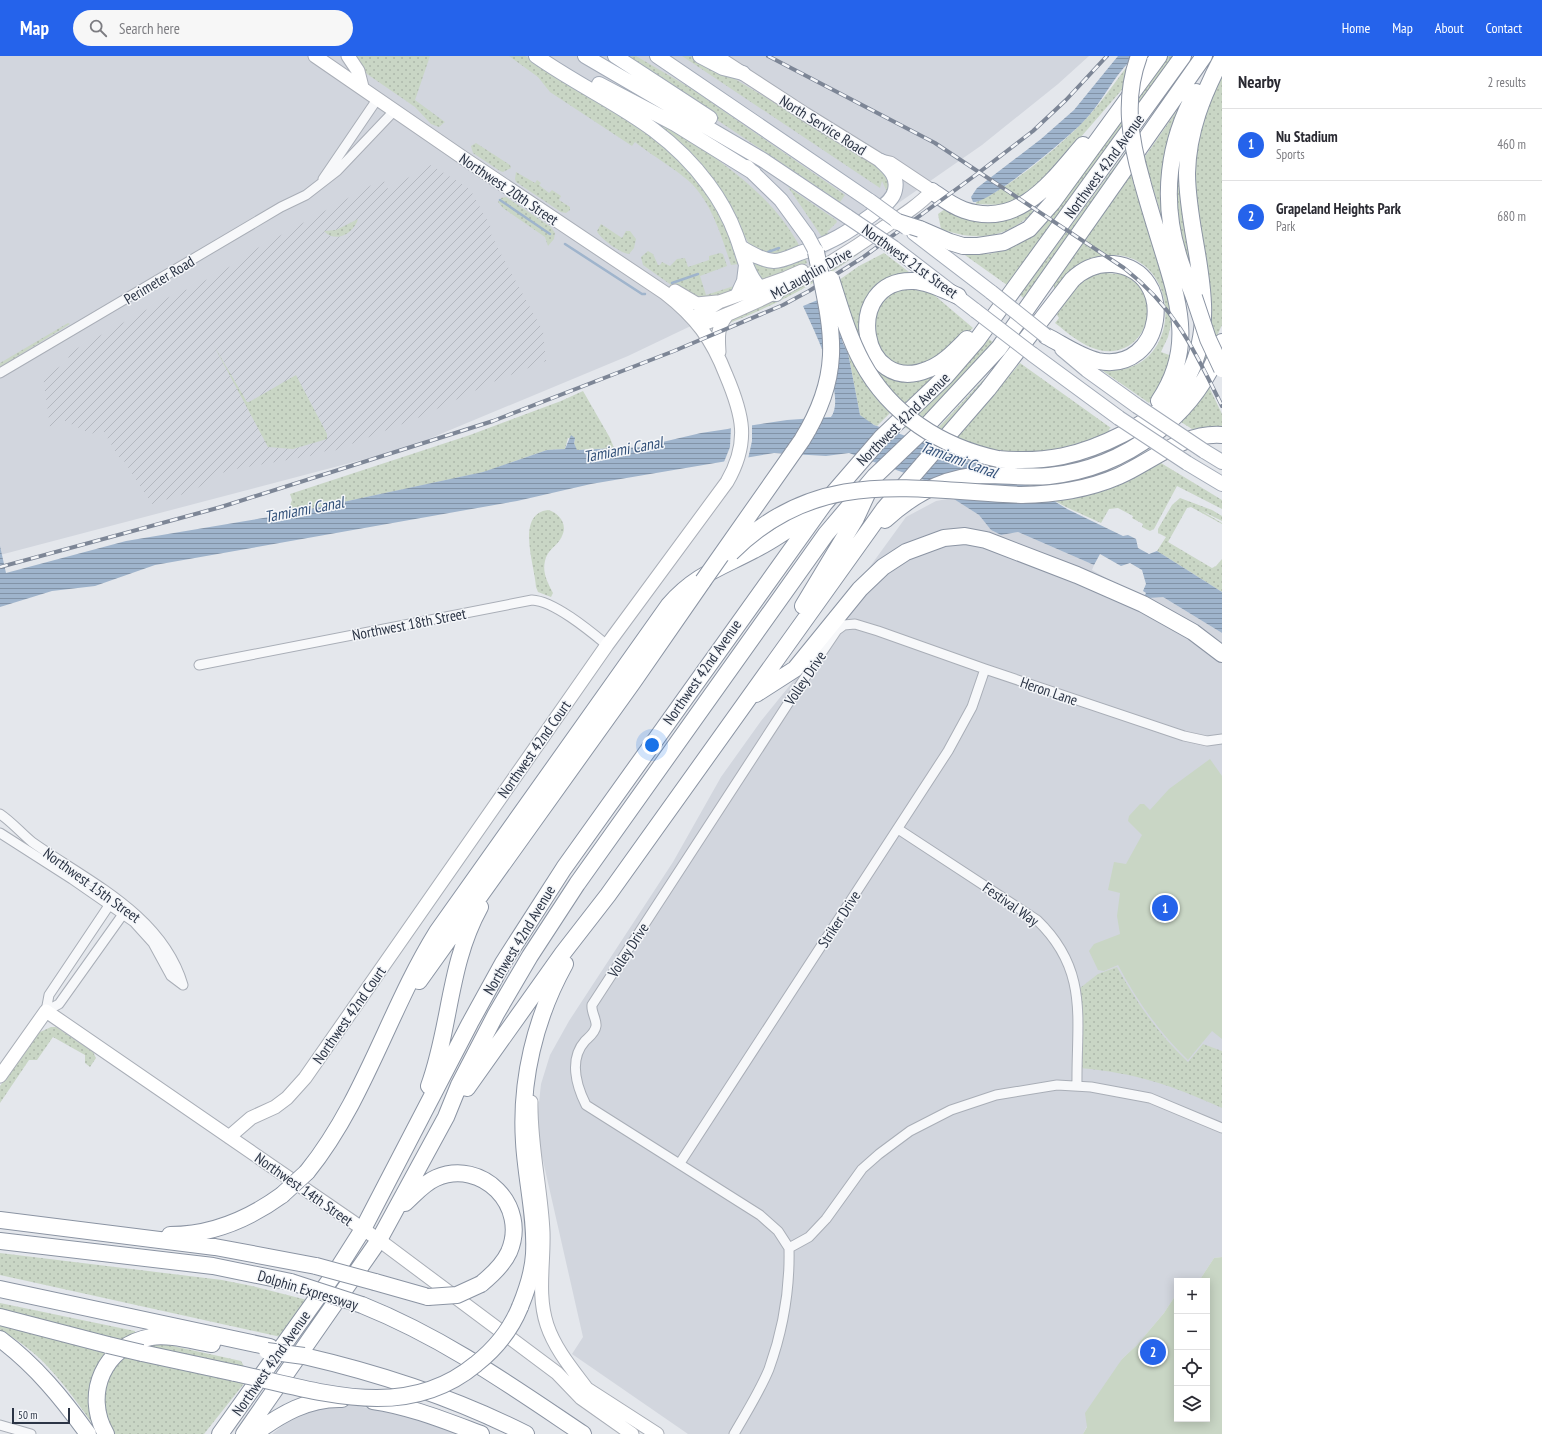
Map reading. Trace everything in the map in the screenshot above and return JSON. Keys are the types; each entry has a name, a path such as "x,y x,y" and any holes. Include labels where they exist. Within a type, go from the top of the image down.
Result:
{"highway":[{"path":"1139,56 1132,82 1129,111 1131,140 1179,305 1182,328 1179,355 1172,378 1145,423"},
{"path":"898,222 917,231 944,240 970,246 999,244 1017,236 1035,224 1045,212 1159,56"},
{"name":"Northwest 42nd Avenue","path":"220,1433 337,1270 363,1230 414,1129 491,985 548,892 646,751 824,504 853,469 895,424 945,377 992,320 1183,56"},
{"name":"Northwest 42nd Avenue","path":"244,1434 379,1240 446,1117 459,1085 496,1014 548,927 808,559 836,522 875,476 919,434 986,364 1018,324 1204,56"},
{"path":"1221,57 1198,88 1186,111 1177,134 1170,171 1169,200 1171,226 1178,255 1208,339 1222,369"},
{"path":"816,252 830,276 845,321 862,362 888,398 909,418 939,438 971,452 998,458 1035,461 1071,455 1099,446 1145,423 1161,410 1181,387 1196,360 1204,336 1204,294 1189,207 1187,170 1194,124 1205,91 1221,57"},
{"path":"927,188 959,207 978,213 996,213 1021,205 1038,195 1104,121 1120,110"},
{"path":"385,1035 428,967 507,859 667,633 802,440 813,421 824,396 831,362 829,312 816,252"},
{"path":"446,1117 558,959 608,895 781,652 902,487 993,383 1066,286 1080,273 1100,265 1123,266 1142,277 1151,290 1156,311 1154,329 1144,346 1126,358 1112,362 1095,360 1046,336"},
{"path":"958,296 929,284 916,281 902,282 887,288 876,300 868,315 866,332 872,351 883,363 895,370 908,373 924,371 943,361 974,330 992,320"},
{"path":"861,542 900,506 932,487 968,477 1041,477 1070,473 1098,465 1135,447 1159,431 1194,394 1213,364 1222,342"},
{"path":"703,581 757,529 787,510 821,497 865,489 908,489 1021,495 1050,494 1083,488 1120,476 1169,449 1194,438 1208,435 1222,435"},
{"path":"781,652 794,620 856,518 875,476"},
{"path":"128,1235 177,1235 210,1230 246,1217 282,1195 307,1172 322,1154 340,1125 385,1035 410,978 437,932 669,605 686,588 702,576 718,566 772,541 824,504"},
{"path":"748,699 795,669 860,590 884,567 906,552 944,538 965,536 993,542 1077,575 1143,604 1193,632 1222,654"},
{"path":"414,1129 434,1072 460,951 474,919 507,859"},
{"path":"0,1317 142,1353 360,1398 389,1399 415,1395 448,1382 480,1361 503,1336 520,1307 530,1279 534,1254 524,1142 524,1100 531,1055 543,1011 566,962 608,895"},
{"path":"0,1220 128,1235 248,1252 316,1266 428,1297 457,1295 481,1284 494,1273 504,1260 509,1252 514,1234 513,1217 508,1204 500,1191 488,1181 478,1176 465,1173 441,1176 419,1189 392,1218"},
{"name":"Dolphin Expressway","path":"0,1241 213,1266 291,1282 362,1305 409,1326 451,1348 583,1434"},
{"path":"0,1288 360,1369 414,1386 467,1406 526,1434"},
{"path":"106,1434 96,1407 96,1392 99,1379 104,1369 114,1356 133,1343 151,1337 161,1337 269,1349"},
{"path":"0,1339 22,1356 46,1379 88,1434"},
{"path":"254,1434 274,1419 302,1405 319,1401 339,1399 386,1403 449,1422 481,1434"}],"main road":[{"path":"536,56 639,119 677,148 695,167 717,197 729,219 746,266 759,287 767,292 776,294"},
{"path":"545,56 675,124 754,173"},
{"name":"Northwest 21st Street","path":"585,56 780,170 894,248 1118,418 1222,484"},
{"path":"615,56 756,149 780,170"},
{"path":"646,56 705,89"},
{"name":"Northwest 21st Street","path":"657,56 870,201 898,222"},
{"path":"700,56 723,68 742,73"},
{"path":"716,133 733,155 754,173 789,209 808,237 816,252"},
{"path":"740,247 759,258 776,261 818,247 844,235 887,203 893,196 896,189 895,179 891,170 881,161"},
{"name":"Northwest 21st Street","path":"917,231 1086,370 1137,406 1222,462"},
{"path":"738,294 744,281 746,266"}],"street":[{"path":"348,56 358,71 362,87"},
{"name":"North Service Road","path":"716,56 881,161 890,164 927,188"},
{"name":"Northwest 20th Street","path":"321,58 453,152 670,297 697,322"},
{"name":"Perimeter Road","path":"318,187 378,98"},
{"name":"Perimeter Road","path":"0,373 318,187 337,171 395,110"},
{"name":"McLaughlin Drive","path":"697,322 719,302 793,275 845,244 927,188"},
{"name":"McLaughlin Drive","path":"697,322 727,315 776,294 832,263 862,244 918,204 927,188"},
{"path":"628,268 640,268 692,302 704,304 719,302"},
{"path":"719,356 718,332 720,325 727,315"},
{"name":"Northwest 42nd Court","path":"229,1137 251,1118 287,1098 305,1078 607,645 727,482 737,463 742,440 742,425 738,403 719,356 697,322"},
{"name":"Northwest 18th Street","path":"199,665 532,600 539,601 552,607 607,645"},
{"name":"Volley Drive","path":"789,1248 778,1231 760,1215 680,1163 586,1105 577,1087 575,1060 584,1042 593,1033 596,1026 592,1006 804,678 837,630 844,625 855,624 878,631"},
{"name":"Heron Lane","path":"878,631 985,669 1184,736 1207,741 1222,739"},
{"name":"Striker Drive","path":"680,1163 898,829 960,731 972,707 985,669"},
{"name":"Northwest 15th Street","path":"0,814 30,840 112,901 125,911 157,936 178,970 183,985 171,976 160,955 146,934 125,911"},
{"name":"Festival Way","path":"898,829 1037,920 1057,942 1070,966 1077,992 1077,1086"},
{"name":"Northwest 15th Street","path":"0,833 112,901"},
{"path":"0,1076 46,1011 49,995 112,901"},
{"path":"46,1011 59,1004 125,911"},
{"path":"86,938 95,937 100,941 100,947"},
{"name":"Northwest 14th Street","path":"46,1011 379,1240 557,1373 587,1389 657,1434"},
{"path":"543,1011 533,1068 531,1107 543,1233 542,1303 547,1324 554,1342 587,1389"},
{"path":"734,1434 769,1370 783,1322 789,1276 789,1248 809,1237 826,1219 862,1169 879,1154 910,1131 951,1110 996,1095 1057,1085 1091,1087 1150,1098 1222,1128"},
{"name":"Northwest 14th Street","path":"557,1373 581,1398 632,1434"},
{"path":"0,1425 31,1434"}],"shaded area":[{"path":"0,56 1089,56 1058,84 982,145 789,279 628,356 407,448 0,555"},
{"path":"431,165 470,189 492,229 491,234 502,256 543,331 546,361 493,382 420,417 331,452 329,450 310,456 230,470 217,475 193,491 152,504 124,461 122,462 102,429 91,434 63,420 50,427 43,376 70,361 67,354 180,291 190,289 238,262 243,256 379,181 384,181 388,189"},
{"path":"953,498 979,515 991,530 1001,535 1018,532 1094,565 1092,570 1143,599 1159,596 1163,597 1222,633 1222,1257 1214,1258 1201,1278 1174,1278 1174,1298 1164,1313 1137,1345 1122,1359 1083,1434 688,1434 572,1354 583,1337 539,1143 537,1121 541,1084 550,1055 569,1021 673,862 721,777 761,721 795,679 808,652 906,517 936,501"},
{"path":"333,1405 353,1405 430,1422 457,1434 272,1434 291,1419 308,1412"}],"green space":[{"path":"353,56 430,56 415,100 445,122 439,127 431,124 415,107 367,74"},
{"path":"509,56 525,56 643,129 669,149 700,180 726,221 743,274 735,290 713,299 688,297 643,265 641,257 648,251 653,254 658,265 662,262 670,266 677,259 685,258 688,267 709,260 709,256 720,253 723,254 727,266 700,276 706,295 734,286 741,274 738,264 731,265 711,212 706,202 692,184 635,142 632,146 550,92 538,77"},
{"path":"621,56 636,56 692,89 845,195 840,202"},
{"path":"682,56 693,56 735,79 875,163 889,175 888,194 882,181 880,188"},
{"path":"1167,56 1174,56 1007,285 962,253 989,254 1004,250 1082,174"},
{"path":"1132,60 1140,69 1040,184 1017,200 1001,205 976,204 976,202 1003,188 1018,178 1073,132 1096,108"},
{"path":"1222,63 1222,325 1200,373 1183,393 1199,367 1192,148"},
{"path":"1171,90 1026,300 1020,295"},
{"path":"629,106 702,149 748,184 769,204 787,226 801,249 773,256 750,246 729,207"},
{"path":"1178,109 1180,111 1166,221 1163,221 1144,158"},
{"path":"1193,117 1199,295 1180,240 1174,179"},
{"path":"476,143 510,165 511,168 503,172 500,171 473,153 471,146"},
{"path":"516,172 535,183 537,180 541,183 539,185 549,193 552,190 561,196 559,200 570,207 570,210 566,213 561,212 516,182"},
{"path":"1131,174 1170,301 1171,324 1168,337 1161,352 1172,356 1164,380 1149,403 1103,371 1105,368 1124,369 1144,360 1157,345 1164,327 1165,306 1160,287 1149,270 1133,259 1111,255 1098,257 1090,259 1079,265 1054,291 1054,283"},
{"path":"788,187 836,220 837,222 827,232 832,234 824,240"},
{"path":"506,197 551,227 555,233 554,239 548,246 545,237 503,208 498,202 501,198"},
{"path":"1028,207 1034,212 1013,227 1002,232 979,236 954,233 941,229 938,214 945,209"},
{"path":"358,219 353,229 339,237 329,235 324,231 336,230"},
{"path":"601,224 622,238 626,231 630,231 636,239 634,248 629,254 616,249 602,238 597,231"},
{"path":"869,243 872,244 838,268 784,299 727,324 725,322"},
{"path":"884,253 909,272 906,276 876,292 875,362 938,373 903,404 880,378 866,355 851,318 839,280 859,266"},
{"path":"805,257 807,263 793,271 760,281 752,260"},
{"path":"1103,272 1126,275 1140,287 1147,299 1148,312 1145,326 1138,337 1128,346 1115,351 1099,350 1087,346 1055,323 1059,318 1057,315 1070,294 1088,278"},
{"path":"921,288 933,294 973,328 935,362 903,368 882,355 872,325 880,306 888,296 900,290"},
{"path":"68,323 70,324 0,367 0,363"},
{"path":"987,338 993,342 953,387 910,430 904,427"},
{"path":"213,344 247,402 296,375 327,434 327,439 293,449 268,447"},
{"path":"848,353 867,385 890,413 877,426 868,422 860,415"},
{"path":"1020,363 1111,428 1109,429 1110,432 1071,445 1034,452 996,450 976,446 956,439"},
{"path":"985,378 988,380 943,433 937,429"},
{"path":"1209,387 1222,414 1222,426 1192,429 1181,422"},
{"path":"583,391 610,438 614,448 576,450 574,443 575,438 568,438 565,449 547,450 484,472 287,514 292,500 290,494 470,435 561,401"},
{"path":"1161,463 1222,500 1222,509 1177,486 1154,529 1150,531 1142,527 1143,524 1132,518 1133,516 1118,508 1109,509 1101,523 1055,501 1113,487"},
{"path":"1180,498 1212,510 1222,516 1222,521 1200,510 1222,524 1191,507 1187,508 1168,542 1212,568 1222,559 1222,592 1157,551 1166,537 1158,533 1158,529 1172,505"},
{"path":"548,510 559,516 564,527 564,532 548,553 544,565 547,582 553,593 551,597 538,592 536,587 529,542 529,531 532,521 538,514"},
{"path":"1210,759 1222,776 1222,1039 1212,1031 1188,1060 1149,1016 1118,965 1104,971 1098,970 1089,951 1094,944 1120,934 1117,916 1120,893 1108,890 1114,862 1126,864 1142,835 1128,821 1129,816 1140,804 1144,804 1150,810 1169,789"},
{"path":"1117,967 1149,1018 1188,1062 1203,1044 1222,1051 1222,1108 1153,1081 1119,1073 1080,1068 1080,988 1098,974"},
{"path":"51,1027 56,1027 93,1052 96,1058 90,1067 85,1063 85,1055 53,1037 37,1060 29,1060 0,1103 0,1086 38,1033"},
{"path":"0,1253 222,1280 307,1300 281,1337 0,1275"},
{"path":"1222,1257 1222,1434 1083,1434 1087,1427 1085,1413 1122,1359 1137,1345 1164,1313 1174,1298 1174,1422 1210,1422 1210,1278 1201,1278 1214,1258"},
{"path":"0,1303 135,1331 135,1336 121,1343 0,1311"},
{"path":"0,1322 111,1351 104,1359 100,1434 68,1390 44,1362 16,1340 0,1331"},
{"path":"164,1344 241,1361 246,1370 246,1381 204,1434 111,1434 104,1403 104,1387 118,1361 149,1345"}],"water":[{"path":"1118,56 1145,56 1135,58 1130,61 1089,115 1075,130 1011,182 982,200 973,202 971,197 977,188 1041,139 1074,110"},
{"name":"Tamiami Canal","path":"840,291 842,341 848,353 860,415 874,425 929,444 1028,485 1067,509 1123,536 1128,535 1136,539 1138,548 1149,554 1157,551 1222,592 1222,633 1163,597 1144,597 1146,593 1143,591 1146,584 1142,570 1130,563 1121,566 1100,554 1094,565 1018,532 1001,535 991,530 979,515 924,480 849,453 826,456 774,453 591,484 517,501 155,565 95,586 52,591 0,607 0,546 6,573 126,541 287,514 483,472 547,450 565,449 571,435 575,438 574,443 577,450 641,447 701,433 787,420 831,417 835,407 835,394 832,378 827,362 803,306"}],"pier":[{"path":"752,424 752,441 748,459 724,462 730,447 731,427"}],"waterway":[{"path":"500,200 550,234"},
{"path":"565,244 642,294 645,294"},
{"path":"768,252 779,248"},
{"path":"672,283 698,274"}],"railway":[{"path":"768,56 935,143 1124,268 1142,283 1170,314 1192,348 1222,406"},
{"path":"0,567 221,507 493,421 674,351 783,305 809,291 862,258 1033,131 1066,100 1107,56"}],"place":[{"name":"Nu Stadium","path":"1165,908"},
{"name":"Grapeland Heights Park","path":"1153,1352"}]}
